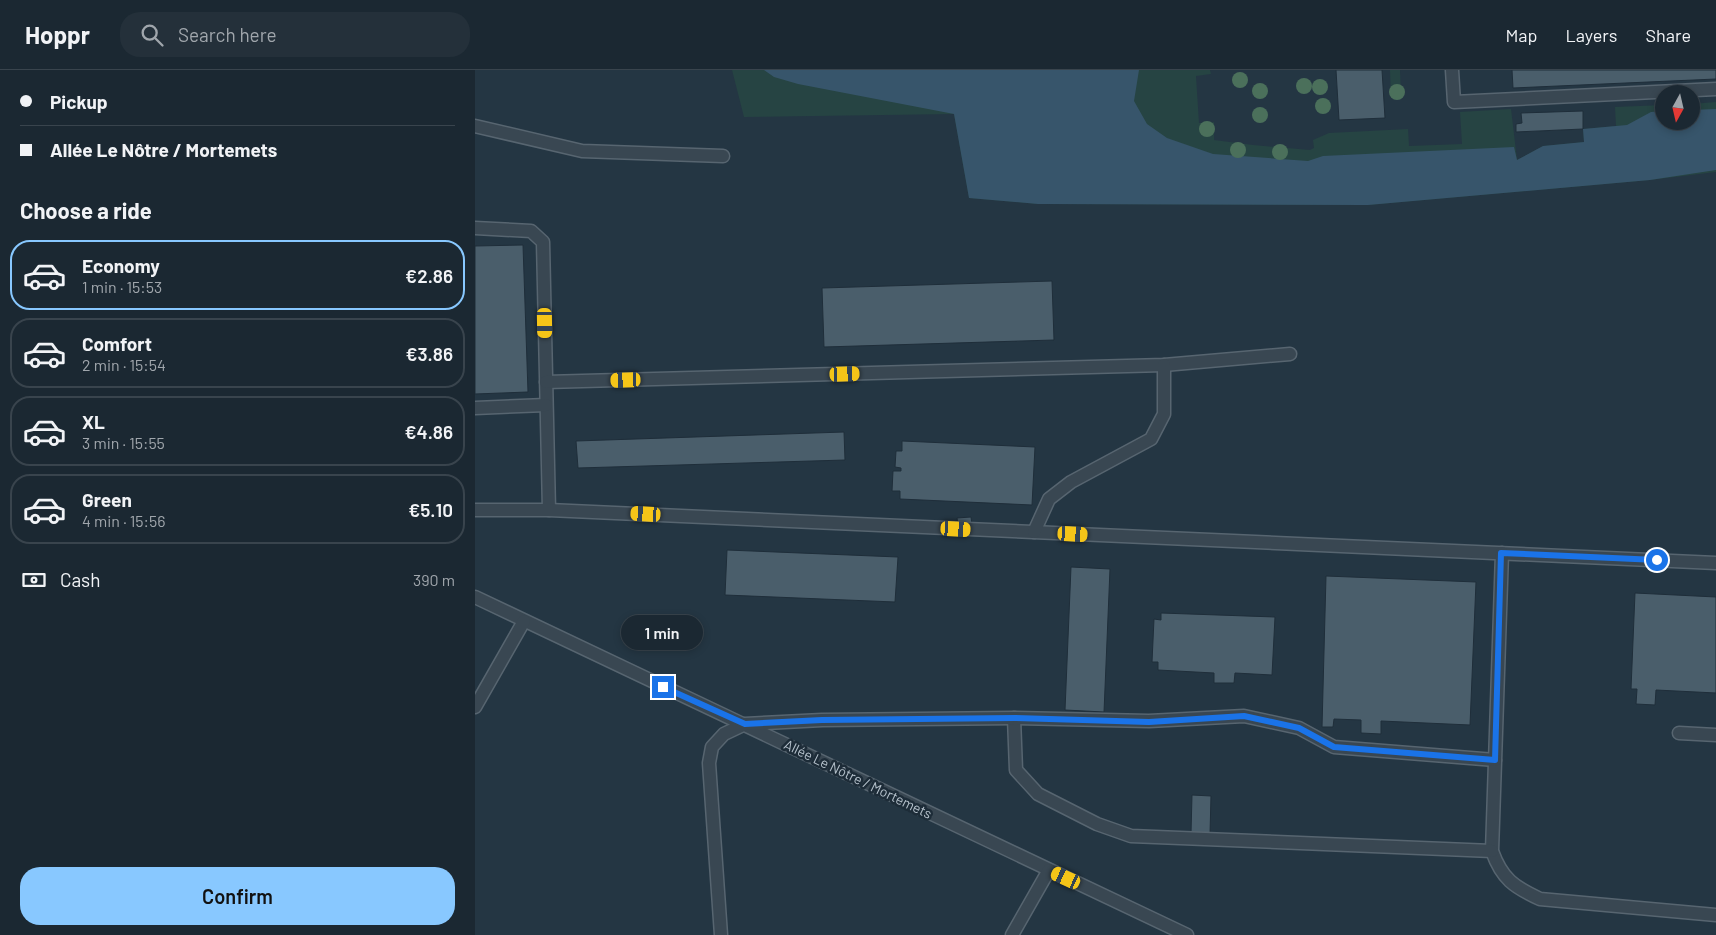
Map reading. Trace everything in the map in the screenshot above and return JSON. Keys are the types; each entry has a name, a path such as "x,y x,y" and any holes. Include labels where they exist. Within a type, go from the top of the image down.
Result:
{"lane":[{"path":"1452,70 1454,102 1716,89"},
{"path":"475,126 483,126 582,151 723,156"},
{"path":"475,228 531,231 543,242 549,510"},
{"path":"546,382 1164,365 1290,354"},
{"path":"1034,532 1049,499 1071,482 1151,440 1164,414 1164,365"},
{"path":"475,408 547,405"},
{"path":"475,510 549,510 1716,562"},
{"path":"1501,553 1492,851 1498,868 1516,888 1541,899 1716,915"},
{"name":"Allée Le Nôtre / Mortemets","path":"475,598 745,724 1187,935"},
{"path":"475,706 524,621"},
{"path":"721,935 709,763 712,747 724,734 745,724 822,720 1014,718 1149,722 1244,716 1299,728 1334,747 1495,760"},
{"path":"1014,718 1016,770 1039,794 1097,824 1131,836 1492,851"},
{"path":"1679,734 1716,735"},
{"path":"1013,935 1049,870"}],"green space":[{"path":"732,70 1210,70 1211,74 1196,76 1199,123 1214,122 1214,140 1310,150 1314,148 1313,140 1329,133 1408,129 1409,146 1462,144 1460,112 1511,109 1517,160 1543,146 1584,142 1583,129 1616,126 1615,107 1655,105 1655,130 1700,130 1700,103 1716,102 1716,172 1650,180 1368,205 1038,204 969,198 954,114 744,117"},
{"path":"1390,70 1400,70 1401,97 1391,98"}],"water":[{"path":"764,70 1139,70 1134,101 1147,124 1167,138 1213,154 1308,161 1323,156 1514,147 1517,160 1543,146 1584,142 1583,129 1627,125 1651,112 1655,112 1655,130 1700,130 1700,110 1716,109 1716,170 1650,180 1368,205 1038,204 969,198 954,114 798,84 774,77"}],"building":[{"path":"1336,70 1382,70 1385,118 1339,120"},
{"path":"1512,70 1716,70 1716,79 1513,88"},
{"path":"1583,111 1583,129 1516,132 1516,124 1522,123 1521,113"},
{"path":"523,245 528,392 475,394 475,246"},
{"path":"1052,281 1054,340 824,347 822,288"},
{"path":"844,432 845,460 578,468 576,441"},
{"path":"902,441 1035,447 1032,505 900,499 900,491 892,491 893,471 901,471 901,468 895,467 896,451 902,451"},
{"path":"971,517 972,525 958,526 957,518"},
{"path":"727,550 898,557 895,602 725,595"},
{"path":"1071,567 1110,569 1104,712 1065,710"},
{"path":"1326,576 1476,582 1470,725 1381,721 1381,734 1361,733 1361,720 1334,719 1333,727 1322,727"},
{"path":"1635,593 1716,597 1716,693 1656,690 1655,705 1636,704 1637,689 1631,689"},
{"path":"1161,613 1275,617 1272,675 1235,673 1234,683 1214,683 1214,673 1158,670 1158,662 1152,662 1154,619 1161,620"},
{"path":"1192,795 1211,796 1210,834 1191,833"}],"route":[{"path":"663,687 745,724 822,720 1014,718 1149,722 1244,716 1299,728 1334,747 1495,760 1501,553 1657,560"}]}
